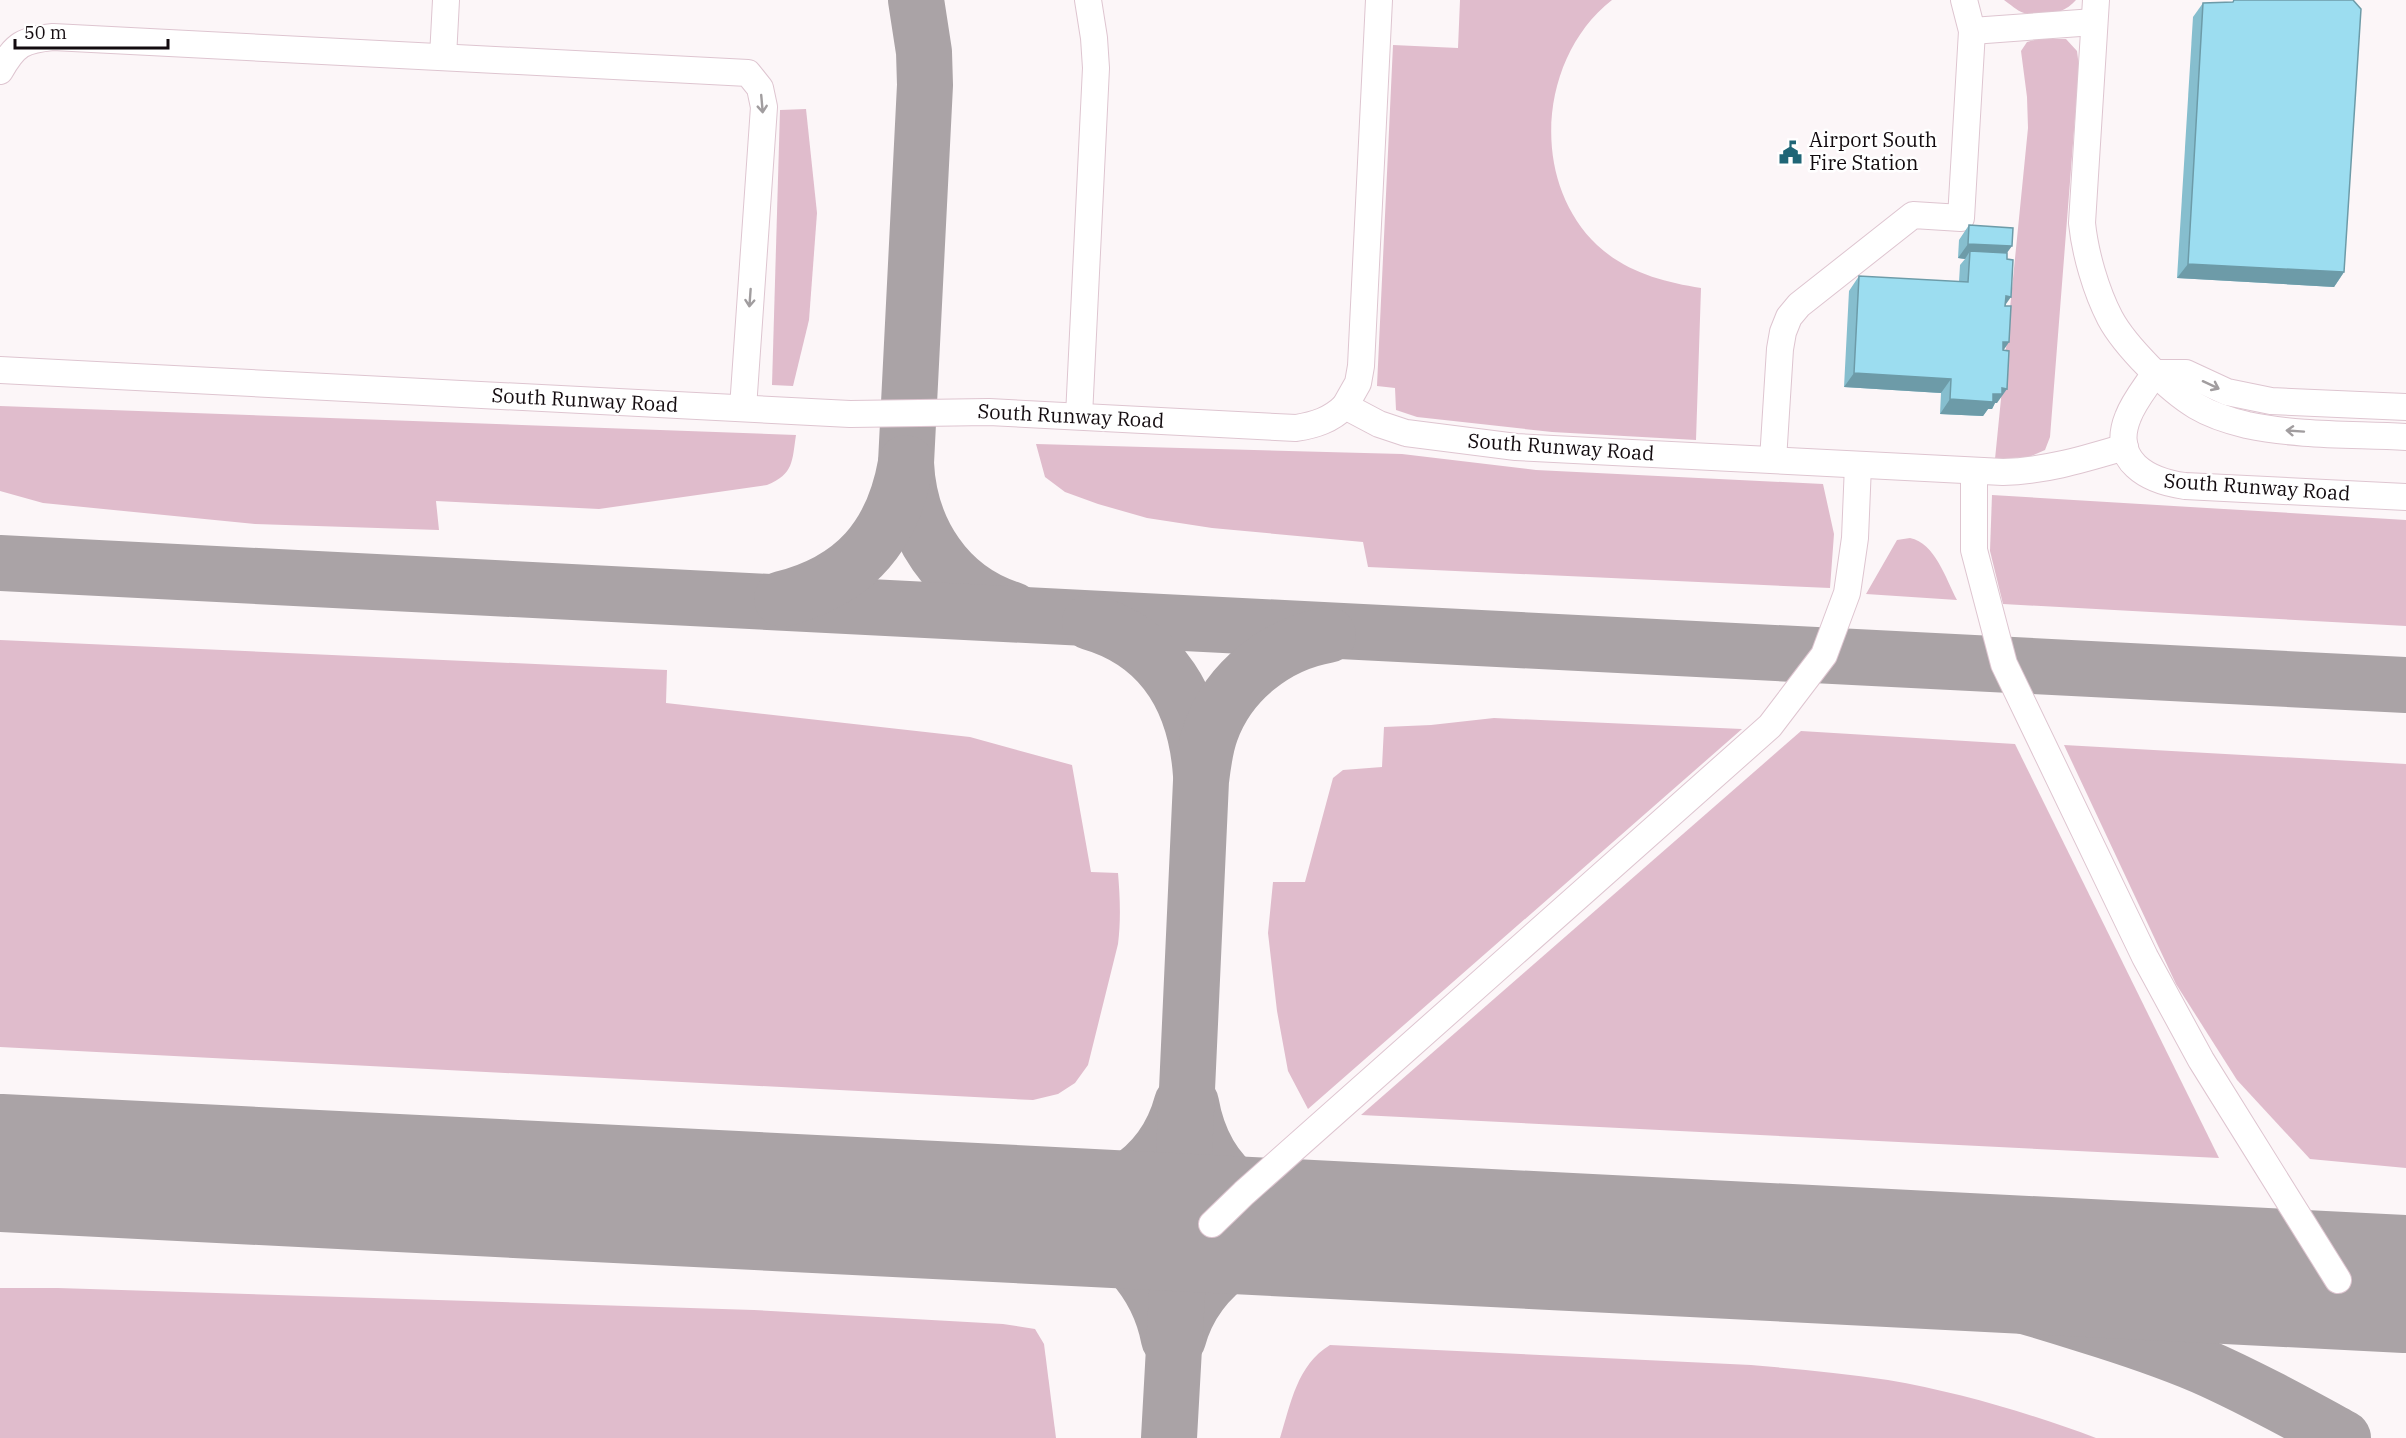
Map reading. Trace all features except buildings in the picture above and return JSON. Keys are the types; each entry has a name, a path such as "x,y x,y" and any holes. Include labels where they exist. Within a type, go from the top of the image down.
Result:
{"lane":[{"path":"443,57 446,0"},
{"path":"1079,416 1096,68 1088,0"},
{"path":"1345,406 1358,383 1361,366 1378,0"},
{"path":"1773,460 1780,349 1789,316 1812,294 1913,215 1961,218 1972,32 1964,0"},
{"path":"1972,32 2095,11 2082,223 2085,251 2110,319 2141,360 2195,406 2245,424 2287,431 2406,437"},
{"path":"0,71 10,53 30,39 53,37 748,73 760,88 764,107 742,408"},
{"name":"South Runway Road","path":"0,370 870,414 958,411 1296,428 1323,422 1336,415 1345,406 1379,424 1406,433 1555,450 1974,471 2031,471 2060,466 2125,447 2129,458 2144,474 2170,484 2406,497"},
{"path":"2155,373 2186,373 2227,393 2271,401 2406,408"},
{"path":"2125,447 2122,435 2128,416 2155,373"},
{"path":"1212,1224 1244,1193 1770,726 1824,655 1847,593 1855,538 1858,465"},
{"path":"1974,471 1974,550 2004,664 2145,957 2201,1060 2338,1280"}],"shaded area":[{"path":"1460,0 1612,0 1588,24 1569,53 1557,85 1552,120 1553,154 1560,187 1575,218 1597,245 1633,269 1673,283 1701,288 1696,440 1552,432 1417,417 1396,410 1395,388 1377,386 1393,45 1458,48"},
{"path":"2004,0 2076,0 2059,12 2031,15 2021,12"},
{"path":"2038,39 2066,39 2077,51 2079,67 2050,437 2045,450 2029,457 1995,459 2028,128 2027,97 2021,51 2027,42"},
{"path":"806,109 817,213 809,320 793,386 772,385 780,110"},
{"path":"0,406 796,435 790,466 776,481 767,485 599,509 436,501 439,530 255,524 43,503 0,491"},
{"path":"1036,444 1402,454 1536,470 1823,484 1834,534 1830,588 1368,567 1363,542 1212,528 1147,518 1065,492 1045,477"},
{"path":"1992,495 2406,520 2406,626 2003,604 1990,551"},
{"path":"1910,538 1919,541 1933,554 1957,600 1866,594 1897,540"},
{"path":"0,640 667,670 666,703 970,737 1072,765 1091,872 1118,873 1119,891 1118,944 1088,1065 1075,1083 1058,1094 1033,1100 0,1047"},
{"path":"1494,718 1742,729 1308,1109 1288,1071 1277,1011 1268,933 1273,882 1305,882 1333,778 1343,770 1382,767 1384,727 1431,725"},
{"path":"1801,731 2015,744 2219,1158 1361,1115"},
{"path":"2064,745 2406,764 2406,1168 2310,1159 2237,1080 2176,984"},
{"path":"0,1288 754,1310 1003,1324 1035,1329 1044,1344 1056,1438 0,1438"},
{"path":"1330,1345 1751,1365 1854,1375 1967,1397 2096,1438 1280,1438 1292,1398 1303,1374 1319,1353"}],"taxiway":[{"path":"916,0 924,52 925,85 906,463 909,488 924,534 936,554 951,572 969,588 990,601 1013,610"},
{"path":"782,599 830,581 866,552 880,534 891,513 906,463"},
{"path":"0,563 2406,685"},
{"path":"1090,622 1116,632 1137,644 1156,660 1171,679 1192,723 1201,775"},
{"path":"1169,1438 1201,781 1206,749 1219,713 1242,681 1273,656 1290,647 1328,635"},
{"path":"1030,1213 1080,1202 1124,1182 1143,1168 1160,1150 1173,1129 1182,1103"},
{"path":"1191,1103 1199,1132 1210,1156 1225,1176 1243,1192 1287,1215 1339,1230"},
{"path":"0,1184 151,1170"},
{"path":"1022,1214 1059,1218 1080,1226 1116,1248 1131,1263 1155,1298 1169,1339"},
{"path":"1178,1339 1187,1315 1200,1293 1237,1259 1259,1246 1283,1237 1308,1231 1333,1230"},
{"path":"1808,1254 1983,1294 2144,1344 2220,1374 2343,1438"},
{"path":"2338,1280 2406,1275"}],"runway":[{"path":"0,1163 2406,1284"}],"place":[{"name":"Airport South Fire Station","path":"1791,152"}]}
